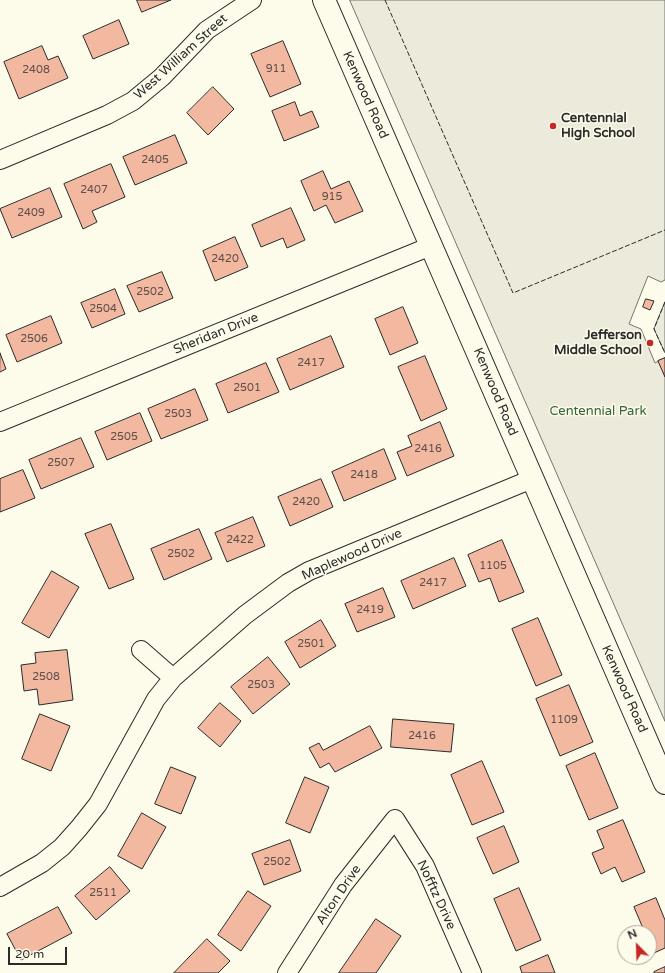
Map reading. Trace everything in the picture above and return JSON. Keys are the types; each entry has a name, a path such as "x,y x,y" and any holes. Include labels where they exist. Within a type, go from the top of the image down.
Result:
{"street":[{"name":"West William Street","path":"0,160 107,116 133,101 162,78 207,30 252,0"},
{"name":"Kenwood Road","path":"324,0 665,783"},
{"name":"Sheridan Drive","path":"0,422 431,246"},
{"name":"Maplewood Drive","path":"0,887 42,863 62,847 98,804 156,699 172,678 245,615 288,583 309,571 532,479"},
{"path":"141,650 172,678"},
{"name":"Alton Drive","path":"287,973 342,885 395,819"},
{"name":"Nofftz Drive","path":"395,819 424,866 472,973"}],"green space":[{"name":"Centennial Park","path":"350,0 665,0 665,280 661,282 648,276 629,324 641,329 655,363 665,358 665,721"},
{"path":"665,302 665,353 654,329"}],"building":[{"path":"137,0 171,0 142,12"},
{"path":"119,20 129,44 93,59 83,36"},
{"path":"283,41 301,84 270,97 251,54"},
{"path":"42,46 48,60 58,56 68,78 19,99 4,62"},
{"path":"213,87 234,109 208,135 187,113"},
{"path":"295,102 300,116 312,111 319,127 284,141 272,111"},
{"path":"175,135 187,163 135,185 123,157"},
{"path":"111,164 125,197 92,211 97,222 83,229 64,184"},
{"path":"323,171 331,189 349,181 363,211 335,223 326,205 314,211 301,181"},
{"path":"50,188 62,217 12,238 0,209"},
{"path":"291,208 305,240 287,248 283,238 261,247 252,225"},
{"path":"235,237 248,267 215,281 203,251"},
{"path":"162,272 173,298 139,312 127,286"},
{"path":"115,289 125,314 92,328 81,303"},
{"path":"646,299 654,301 650,310 643,307"},
{"path":"403,307 418,343 390,355 375,319"},
{"path":"51,316 62,343 17,362 6,335"},
{"path":"331,336 344,367 290,390 277,359"},
{"path":"0,353 6,369 0,372"},
{"path":"425,356 447,409 421,421 398,367"},
{"path":"665,358 665,377 658,361"},
{"path":"266,363 279,392 228,413 216,384"},
{"path":"195,389 208,420 161,439 148,409"},
{"path":"140,413 152,441 107,460 95,432"},
{"path":"440,422 454,456 407,476 397,452 412,446 408,436"},
{"path":"81,438 94,467 41,489 29,460"},
{"path":"384,449 396,479 344,501 332,472"},
{"path":"23,470 35,498 0,512 0,479"},
{"path":"321,479 333,507 290,526 278,497"},
{"path":"253,517 265,546 227,562 215,533"},
{"path":"111,524 134,579 109,589 85,534"},
{"path":"199,529 212,559 164,580 151,549"},
{"path":"502,540 524,592 499,602 490,578 479,582 468,555"},
{"path":"454,558 466,586 413,609 401,581"},
{"path":"52,571 79,587 49,638 22,623"},
{"path":"383,588 395,617 357,632 345,604"},
{"path":"538,618 562,675 536,686 512,629"},
{"path":"321,620 336,646 300,668 285,642"},
{"path":"67,650 73,700 39,705 37,689 24,691 21,665 36,663 35,653"},
{"path":"268,657 290,684 253,714 231,687"},
{"path":"569,685 593,742 560,756 536,699"},
{"path":"220,703 241,721 220,747 198,728"},
{"path":"40,714 70,726 51,771 22,759"},
{"path":"393,719 454,724 451,752 391,747"},
{"path":"370,726 382,748 335,772 329,763 320,768 309,748 319,743 323,750"},
{"path":"595,753 618,808 589,820 566,766"},
{"path":"482,761 504,812 472,825 451,775"},
{"path":"171,767 196,777 181,814 155,804"},
{"path":"305,777 329,787 310,833 286,823"},
{"path":"142,813 166,827 142,869 118,856"},
{"path":"623,820 645,872 622,882 615,867 601,874 592,853 604,848 597,831"},
{"path":"504,826 519,862 493,874 477,838"},
{"path":"290,840 301,871 264,885 252,854"},
{"path":"110,867 130,891 96,920 75,896"},
{"path":"519,888 541,940 516,951 494,899"},
{"path":"248,891 271,906 241,951 218,935"},
{"path":"656,898 665,920 665,948 657,952 657,925 642,925 634,907"},
{"path":"58,907 72,933 21,960 7,934"},
{"path":"376,919 401,936 376,973 339,973"},
{"path":"207,939 230,961 218,973 174,973"},
{"path":"548,955 555,973 522,973 520,967"},
{"path":"665,967 665,973 654,973 654,972"}],"fence":[{"path":"385,0 513,293 665,230"},
{"path":"665,302 654,329 665,353"}],"place":[{"name":"Centennial High School","path":"553,126"},
{"name":"Jefferson Middle School","path":"650,343"}]}
